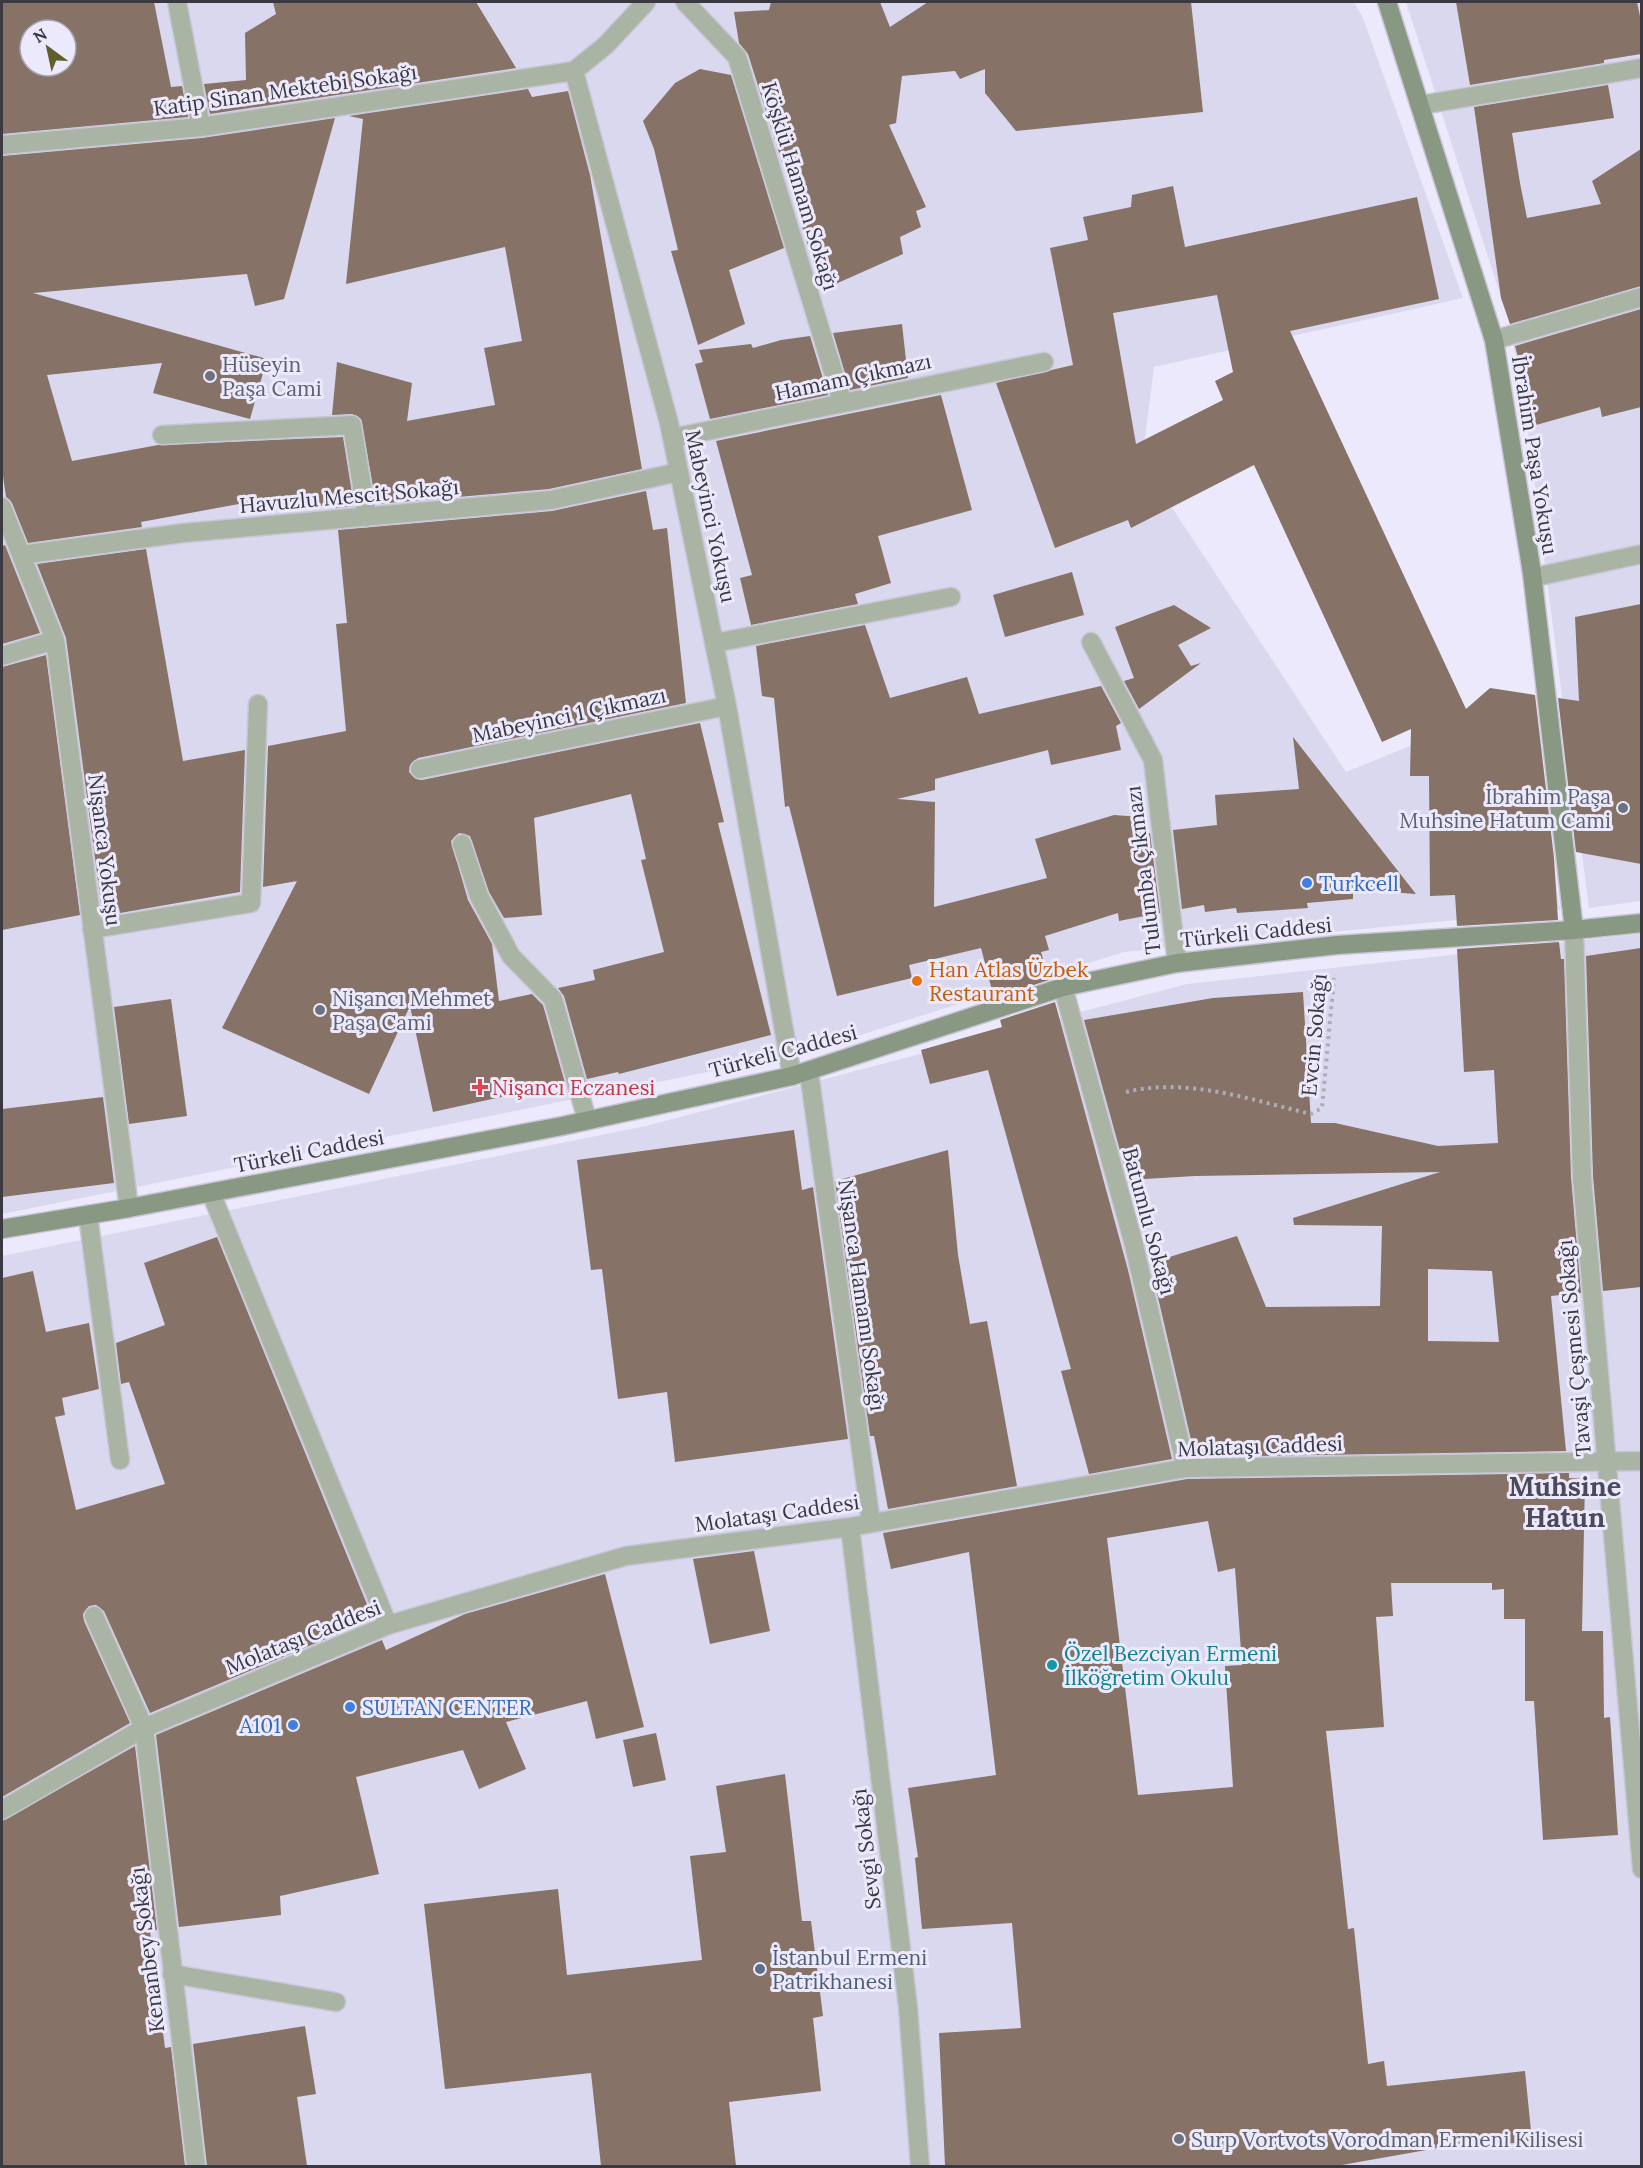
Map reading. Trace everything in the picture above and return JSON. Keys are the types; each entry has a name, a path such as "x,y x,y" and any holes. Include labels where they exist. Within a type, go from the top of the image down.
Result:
{"main road":[{"name":"İbrahim Paşa Yokuşu","path":"1387,2 1494,340 1532,573 1574,930"},
{"name":"Türkeli Caddesi","path":"2,1229 211,1193 587,1120 800,1074 1063,987 1177,963 1337,945 1574,930 1641,922"}],"street":[{"path":"177,2 201,127"},
{"path":"574,70 606,45 646,2"},
{"name":"Köşklü Hamam Sokağı","path":"685,2 737,57 842,401"},
{"path":"1421,105 1641,68"},
{"name":"Katip Sinan Mektebi Sokağı","path":"2,145 201,127 574,70"},
{"name":"Mabeyinci Yokuşu","path":"574,70 671,431 800,1074"},
{"path":"1494,340 1641,297"},
{"name":"Hamam Çıkmazı","path":"671,431 1044,362"},
{"path":"162,435 352,425 367,517"},
{"name":"Havuzlu Mescit Sokağı","path":"21,555 183,533 551,500 679,472"},
{"name":"Nişanca Yokuşu","path":"2,507 55,640 129,1208"},
{"path":"1532,573 1535,577 1641,554"},
{"path":"715,643 951,597"},
{"path":"2,656 55,640"},
{"name":"Tulumba Çıkmazı","path":"1091,642 1153,760 1177,963"},
{"path":"92,928 250,903 258,704"},
{"name":"Mabeyinci 1 Çıkmazı","path":"420,769 727,706"},
{"path":"462,844 479,896 511,956 553,999 587,1120"},
{"name":"Tavaşi Çeşmesi Sokağı","path":"1574,930 1582,1177 1637,1772 1641,1869"},
{"name":"Batumlu Sokağı","path":"1063,987 1133,1241 1186,1468"},
{"name":"Nişanca Hamamı Sokağı","path":"800,1074 871,1523"},
{"path":"211,1193 388,1625"},
{"path":"88,1215 120,1460"},
{"name":"Molataşı Caddesi","path":"2,1810 144,1728 388,1625 626,1556 850,1527 1186,1468 1641,1461"},
{"name":"Sevgi Sokağı","path":"850,1527 908,2007 920,2166"},
{"name":"Kenanbey Sokağı","path":"94,1616 144,1728 196,2166"},
{"path":"172,1974 336,2002"}],"path":[{"name":"Evcin Sokağı","path":"1093,1100 1144,1088 1190,1086 1311,1114 1322,1108 1337,945"}],"shaded area":[{"path":"2,2 1354,2 1363,18 1463,298 1154,367 1142,462 1346,772 1526,699 1560,910 1124,952 803,1053 2,1214"},
{"path":"1406,2 1641,2 1641,901 1589,908 1529,439 1510,325"},
{"path":"1641,934 1641,2166 2,2166 2,1256 646,1126 1187,984"}],"building":[{"path":"2,2 154,2 171,87 182,86 188,117 2,134"},
{"path":"273,2 476,2 516,68 210,114 204,84 246,80 245,33 276,14"},
{"path":"771,2 880,2 890,27 928,2 1191,2 1203,112 1016,131 985,93 985,69 960,79 955,71 902,76 896,123 889,125 926,207 916,211 921,227 900,237 903,254 822,290 748,54 739,43 734,12 769,10"},
{"path":"1456,2 1637,2 1641,21 1641,54 1604,60 1604,63 1470,85"},
{"path":"700,69 731,75 784,248 729,270 745,324 698,345 671,251 678,250 654,149 643,121 675,83"},
{"path":"1608,85 1614,118 1512,133 1520,183 1527,218 1601,204 1592,181 1641,149 1641,286 1510,324 1501,298 1474,107"},
{"path":"528,89 532,97 568,91 590,175 642,469 549,489 376,504 361,419 352,414 332,415 337,362 412,383 407,421 495,405 484,348 522,341 505,247 346,284 363,119 349,116"},
{"path":"335,118 284,299 255,306 247,274 33,293 267,359 250,419 153,393 162,363 47,375 72,461 158,445 343,437 354,506 336,508 336,503 298,510 297,500 256,507 255,501 141,522 142,527 28,543 12,503 6,497 2,469 2,156 202,138"},
{"path":"1173,186 1185,247 1417,197 1439,299 1290,331 1466,709 1490,688 1535,695 1554,858 1558,920 1457,926 1455,895 1430,896 1429,776 1410,776 1411,729 1382,742 1254,465 1131,528 1128,520 1055,548 996,383 1073,365 1050,248 1088,240 1083,217 1131,207 1132,195","holes":["1217,295 1233,372 1215,381 1223,400 1136,444 1113,313"]},
{"path":"1641,309 1641,407 1602,417 1600,407 1536,425 1515,346"},
{"path":"902,324 908,378 850,390 833,333"},
{"path":"810,336 828,395 710,419 695,364 703,362 699,350 751,344 753,348 781,340"},
{"path":"941,395 972,510 878,536 891,583 855,594 858,604 751,625 740,578 752,575 716,441"},
{"path":"646,491 653,530 667,528 686,703 418,758 410,765 409,772 416,779 422,780 700,723 724,822 718,823 771,1035 619,1074 618,1072 587,1079 564,996 558,988 595,980 593,970 664,952 641,860 646,859 631,794 534,818 542,915 504,918 489,892 470,836 459,833 451,841 468,900 492,944 499,1001 532,994 543,1005 565,1083 433,1112 410,1006 369,1094 222,1028 297,881 263,887 268,746 346,731 336,624 347,623 338,530 552,511"},
{"path":"5,545 40,633 2,644 2,546"},
{"path":"146,549 183,761 245,750 240,892 120,913 119,908 102,911 66,638 37,564"},
{"path":"1072,572 1084,615 1005,637 993,595"},
{"path":"1641,604 1641,864 1576,852 1558,698 1579,701 1575,617"},
{"path":"1174,605 1211,628 1178,645 1191,666 1201,663 1139,709 1124,681 1134,678 1115,627"},
{"path":"865,625 890,698 967,677 979,714 1101,686 1121,723 1116,726 1121,750 1051,765 1048,750 935,779 935,790 897,799 935,802 934,907 1047,878 1035,839 1114,815 1141,817 1141,834 1150,833 1160,913 1119,921 1118,913 1045,936 1049,950 1041,952 1049,980 994,998 981,948 909,965 912,978 837,996 789,806 785,807 774,698 762,696 756,646"},
{"path":"46,655 80,915 2,930 2,667"},
{"path":"1293,737 1416,894 1353,889 1353,899 1307,903 1308,908 1237,913 1236,908 1205,912 1204,905 1182,909 1173,830 1217,825 1215,795 1299,789"},
{"path":"1559,942 1561,959 1564,959 1571,1177 1581,1293 1551,1296 1566,1451 1195,1457 1150,1263 1237,1236 1266,1307 1380,1306 1382,1226 1294,1225 1293,1218 1440,1172 1195,1176 1128,1180 1084,1020 1213,998 1303,992 1311,1123 1335,1123 1438,1146 1498,1143 1494,1070 1464,1072 1457,949","holes":["1428,1269 1492,1271 1499,1342 1428,1341"]},
{"path":"1641,948 1641,1287 1603,1291 1593,1176 1586,956"},
{"path":"171,999 187,1116 129,1124 114,1007"},
{"path":"1055,1002 1128,1270 1172,1459 1089,1474 1061,1371 1071,1369 988,1070 930,1084 921,1050 1002,1027 1000,1020"},
{"path":"103,1097 114,1183 2,1197 2,1109"},
{"path":"794,1130 802,1190 813,1187 848,1439 675,1462 667,1392 618,1399 602,1269 591,1270 577,1160"},
{"path":"948,1150 958,1255 970,1324 987,1321 1017,1486 888,1509 874,1436 870,1436 835,1181"},
{"path":"217,1237 373,1619 150,1713 104,1611 96,1605 89,1606 83,1614 84,1621 130,1723 2,1797 2,1278 33,1271 46,1332 89,1323 99,1389 62,1398 65,1415 55,1417 76,1510 165,1484 129,1382 121,1384 116,1343 165,1325 144,1263"},
{"path":"1569,1473 1569,1478 1585,1479 1582,1631 1603,1631 1604,1718 1610,1717 1618,1835 1543,1840 1534,1701 1525,1701 1525,1619 1504,1619 1504,1589 1492,1590 1492,1583 1391,1583 1393,1616 1376,1617 1384,1727 1326,1731 1348,1929 1354,1928 1368,2064 1384,2061 1387,2086 1525,2071 1532,2141 1467,2148 1466,2143 1336,2166 945,2166 939,2033 1021,2028 1012,1923 922,1929 915,1858 918,1857 908,1788 996,1775 969,1552 891,1569 883,1533 1187,1479","holes":["1208,1521 1218,1572 1235,1568 1242,1665 1225,1666 1233,1787 1138,1795 1107,1538"]},
{"path":"754,1551 770,1631 710,1644 693,1559"},
{"path":"605,1574 644,1727 596,1739 587,1701 506,1722 526,1769 479,1789 463,1750 356,1777 379,1874 280,1896 281,1915 179,1927 156,1735 382,1640 386,1650 465,1614"},
{"path":"656,1733 666,1780 633,1787 623,1740"},
{"path":"135,1746 157,1930 150,1931 165,2048 171,2047 185,2166 2,2166 2,1821"},
{"path":"785,1774 802,1921 811,1921 823,2016 813,2018 821,2091 729,2102 736,2166 601,2166 591,2073 445,2089 424,1904 558,1889 567,1975 702,1960 690,1856 726,1852 716,1786"},
{"path":"305,2026 316,2094 297,2097 307,2166 207,2166 193,2044"}],"place":[{"name":"Hüseyin Paşa Cami","path":"210,376"},
{"name":"İbrahim Paşa Muhsine Hatum Cami","path":"1623,808"},
{"name":"Turkcell","path":"1307,883"},
{"name":"Han Atlas Üzbek Restaurant","path":"917,981"},
{"name":"Nişancı Mehmet Paşa Cami","path":"320,1010"},
{"name":"Nişancı Eczanesi","path":"480,1087"},
{"name":"Özel Bezciyan Ermeni İlköğretim Okulu","path":"1052,1665"},
{"name":"SULTAN CENTER","path":"350,1707"},
{"name":"A101","path":"293,1725"},
{"name":"İstanbul Ermeni Patrikhanesi","path":"760,1969"},
{"name":"Surp Vortvots Vorodman Ermeni Kilisesi","path":"1179,2139"}],"district":[{"name":"Muhsine Hatun","path":"1565,1502"}]}
